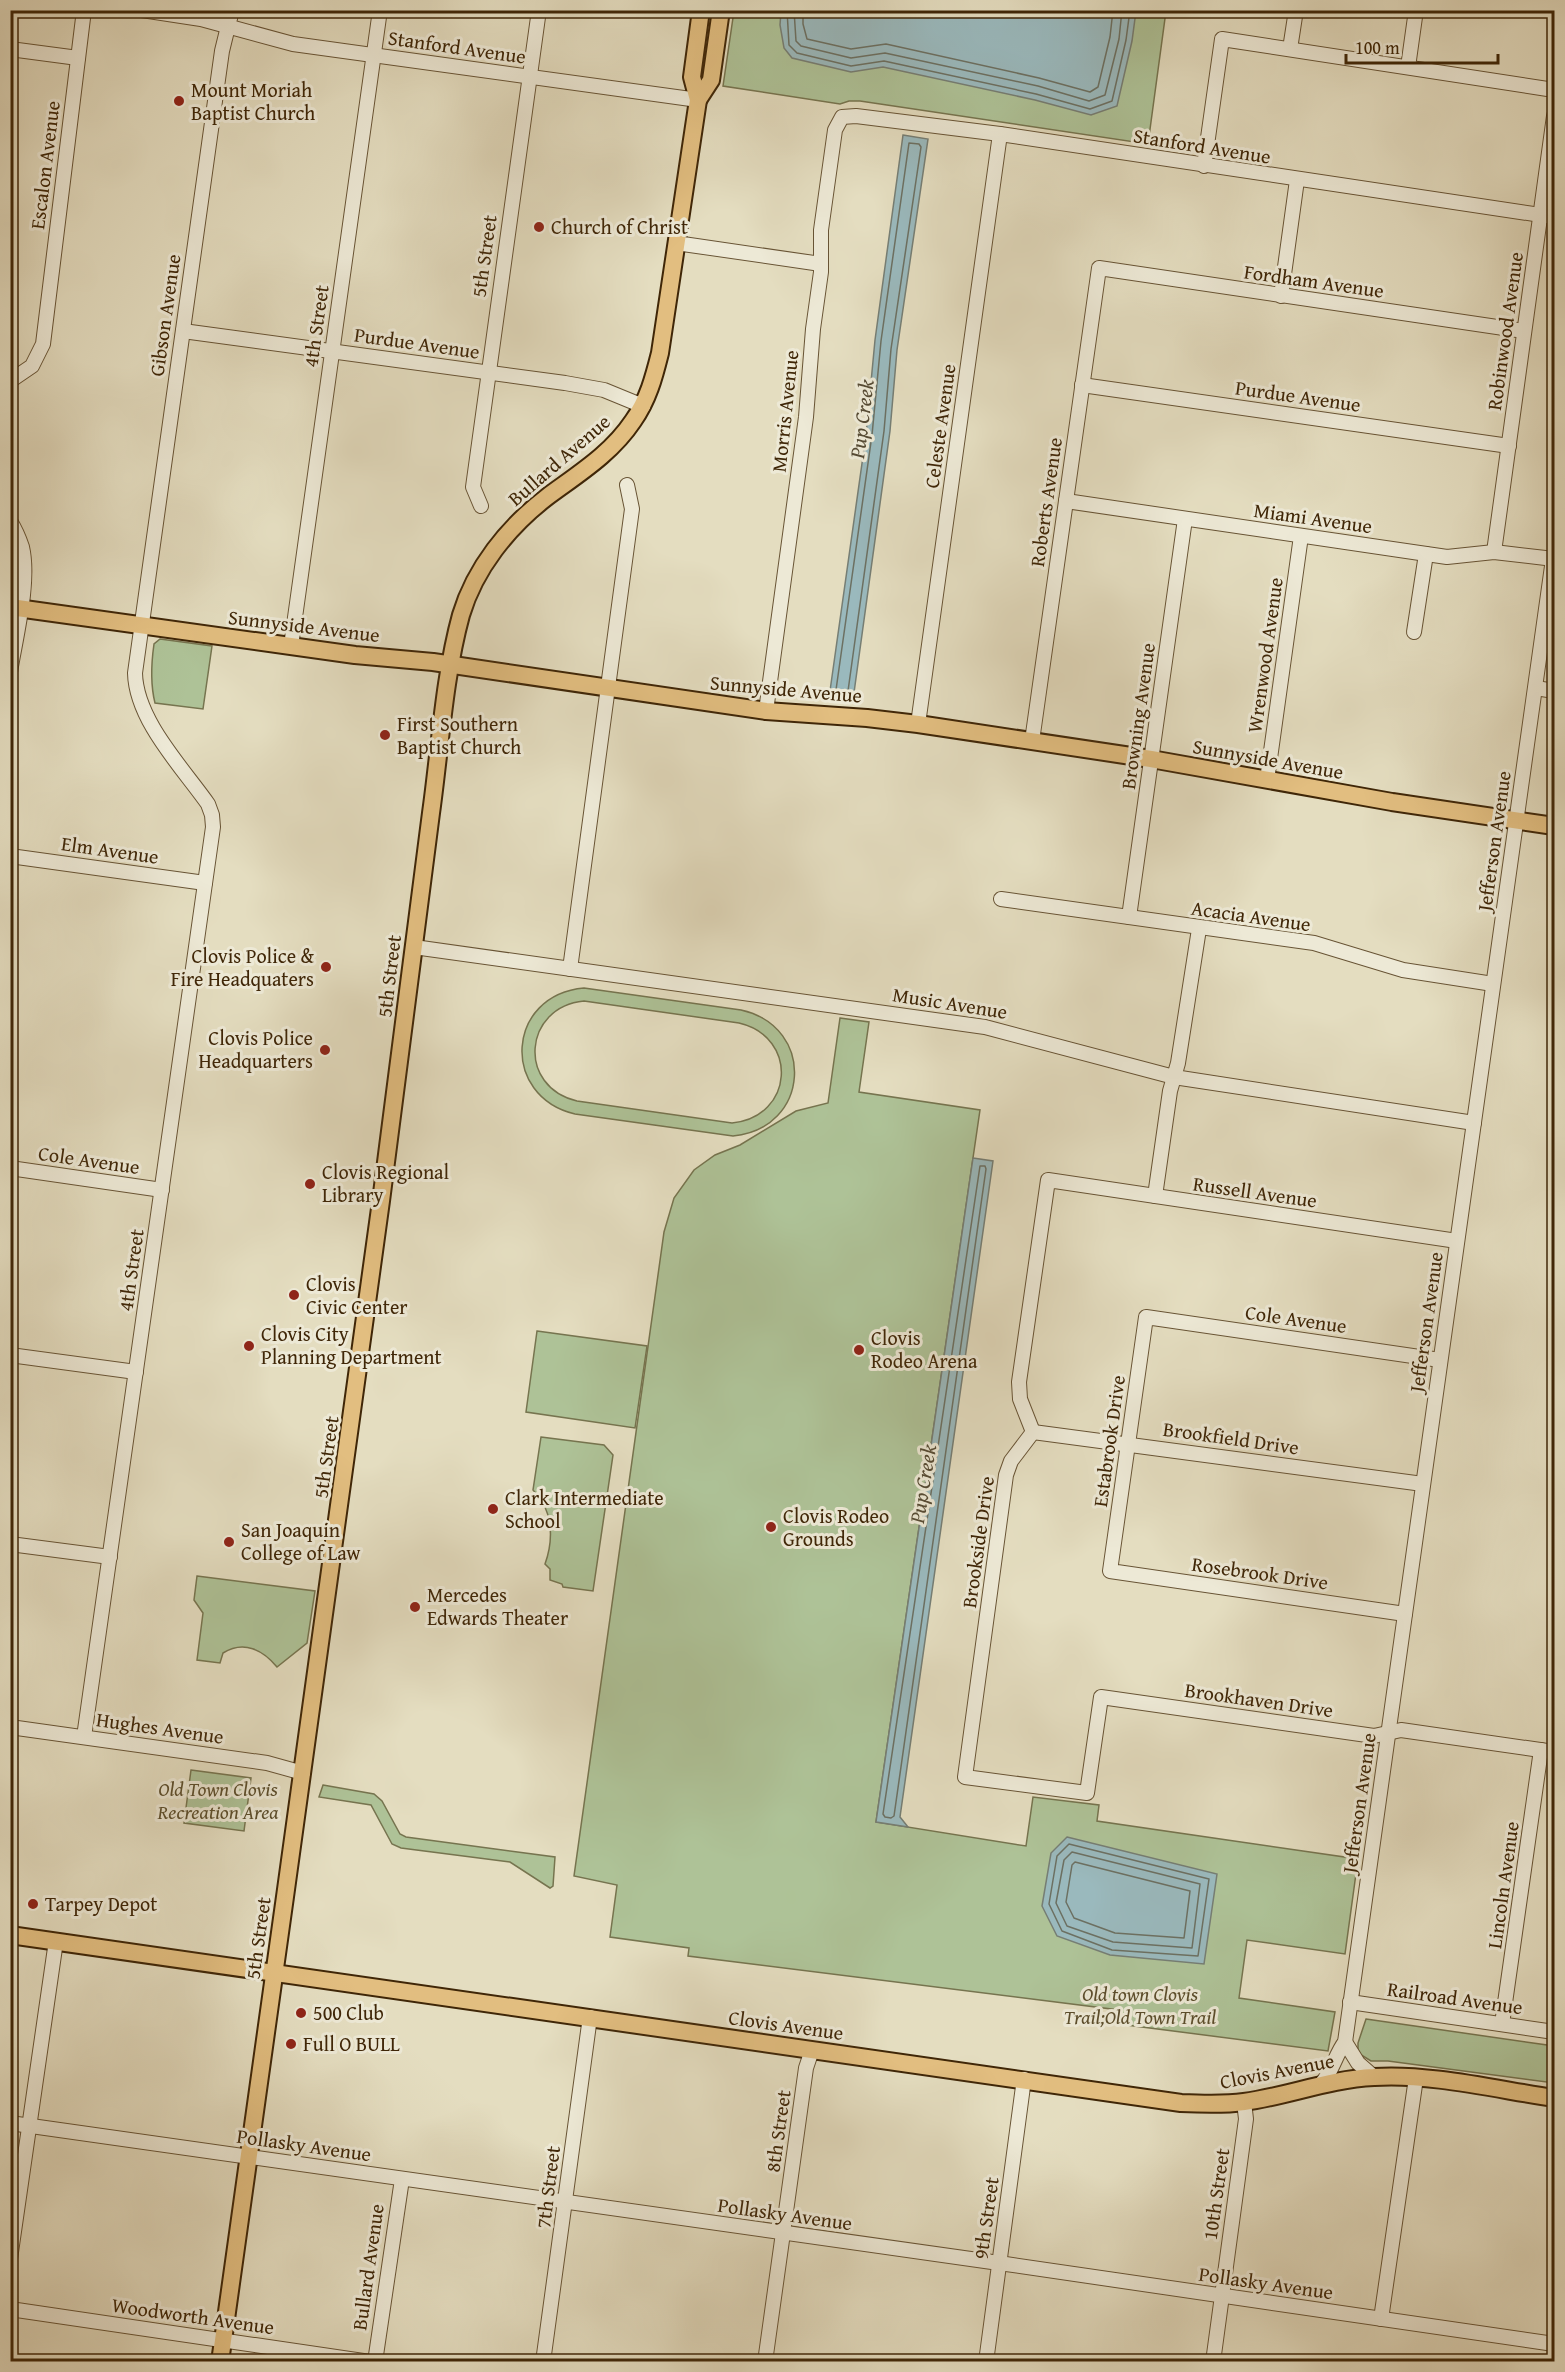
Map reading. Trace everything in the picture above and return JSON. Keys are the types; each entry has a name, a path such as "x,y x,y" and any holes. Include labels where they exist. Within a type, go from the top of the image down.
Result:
{"main road":[{"name":"Bullard Avenue","path":"452,665 463,610 472,585 487,559 509,532 535,507 608,451 623,435 643,406 652,383 660,353 698,100 692,77 701,10"},
{"name":"Bullard Avenue","path":"698,100 711,80 721,10"},
{"name":"Sunnyside Avenue","path":"15,608 291,646 452,665 765,711 867,717 918,724 1151,759 1350,795 1554,826"},
{"name":"5th Street","path":"220,2361 303,1773 452,665"},
{"name":"Clovis Avenue","path":"10,1935 1181,2103 1218,2105 1244,2102 1284,2095 1321,2084 1374,2077 1416,2078 1554,2098"}],"street":[{"name":"Escalon Avenue","path":"10,381 32,366 44,345 84,10"},
{"name":"Stanford Avenue","path":"142,10 201,19 293,44 698,100"},
{"name":"Gibson Avenue","path":"210,809 141,707 135,673 222,51 232,10"},
{"name":"4th Street","path":"291,646 380,10"},
{"name":"5th Street","path":"481,506 473,487 539,10"},
{"path":"1290,49 1296,10"},
{"path":"1408,67 1416,10"},
{"path":"1204,166 1222,39 1554,90"},
{"path":"10,49 78,58"},
{"name":"Stanford Avenue","path":"843,117 856,116 1000,134 1548,216"},
{"name":"Robinwood Avenue","path":"1494,552 1524,331 1548,216 1554,116"},
{"name":"Morris Avenue","path":"765,711 806,417 821,264 821,230 835,130 843,117"},
{"name":"Celeste Avenue","path":"918,724 1000,134"},
{"path":"1281,296 1297,180"},
{"path":"676,243 821,264"},
{"name":"Fordham Avenue","path":"1099,268 1524,331"},
{"name":"Roberts Avenue","path":"1032,741 1099,268"},
{"name":"Purdue Avenue","path":"183,331 604,390 643,406"},
{"name":"Purdue Avenue","path":"1082,385 1509,446"},
{"path":"570,969 632,508 627,485"},
{"name":"Miami Avenue","path":"1066,501 1426,554 1464,556 1494,552 1554,559"},
{"name":"Browning Avenue","path":"1129,917 1185,519"},
{"path":"10,521 22,546 24,562 24,582 15,608 10,672"},
{"name":"Wrenwood Avenue","path":"1267,780 1301,536"},
{"path":"1414,632 1426,554"},
{"name":"Jefferson Avenue","path":"1321,2084 1331,2071 1338,2051 1345,2042 1554,559"},
{"path":"1536,688 1554,690"},
{"name":"4th Street","path":"84,1737 213,827 210,809"},
{"name":"Elm Avenue","path":"10,856 205,883"},
{"name":"Acacia Avenue","path":"1001,899 1314,944 1402,970 1494,984"},
{"path":"1155,1196 1170,1091 1178,1063 1199,929"},
{"name":"Music Avenue","path":"414,947 985,1027 1174,1077 1474,1123"},
{"name":"Cole Avenue","path":"10,1168 162,1190"},
{"name":"Russell Avenue","path":"1033,1432 1020,1399 1019,1382 1048,1180 1457,1241"},
{"name":"Cole Avenue","path":"1146,1317 1440,1360"},
{"name":"Estabrook Drive","path":"1110,1571 1146,1317"},
{"path":"10,1355 136,1372"},
{"name":"Brookfield Drive","path":"1033,1432 1423,1484"},
{"name":"Brookside Drive","path":"1033,1432 1011,1461 1006,1475 965,1777 1087,1793"},
{"path":"10,1544 110,1557"},
{"name":"Rosebrook Drive","path":"1110,1571 1405,1614"},
{"name":"Brookhaven Drive","path":"1087,1793 1101,1697 1374,1736 1401,1730 1548,1751"},
{"name":"Hughes Avenue","path":"10,1726 267,1762 303,1773"},
{"name":"Lincoln Avenue","path":"1502,2024 1548,1751"},
{"path":"10,2259 56,1941"},
{"name":"Railroad Avenue","path":"1350,2002 1554,2032"},
{"name":"7th Street","path":"543,2361 590,2017"},
{"path":"1345,2042 1358,2064 1374,2077"},
{"name":"8th Street","path":"765,2361 806,2068 812,2050"},
{"path":"1381,2319 1416,2078"},
{"name":"9th Street","path":"986,2361 1024,2079"},
{"name":"10th Street","path":"1213,2361 1246,2120 1244,2102"},
{"name":"Pollasky Avenue","path":"10,2123 1554,2344"},
{"name":"Bullard Avenue","path":"375,2361 402,2179"},
{"name":"Woodworth Avenue","path":"10,2309 370,2361"}],"green space":[{"path":"734,11 1166,11 1148,144 860,101 840,104 723,86"},
{"path":"160,639 212,646 203,709 155,703 152,659 154,644"},
{"path":"584,988 741,1010 766,1020 783,1036 792,1055 794,1077 789,1098 777,1116 759,1129 733,1136 575,1114 551,1104 534,1088 524,1068 522,1047 527,1026 539,1008 558,995","holes":["584,1001 739,1023 758,1031 772,1044 780,1059 781,1076 777,1092 768,1107 753,1118 732,1123 577,1101 558,1093 544,1080 537,1065 535,1048 539,1032 549,1017 564,1006"]},
{"name":"Clovis Rodeo Grounds","path":"840,1018 869,1022 859,1092 980,1110 876,1822 1026,1846 1033,1797 1099,1805 1097,1821 1358,1859 1345,1954 1247,1940 1239,1998 1335,2012 1328,2051 1119,2024 1119,2010 688,1956 689,1948 610,1937 617,1885 574,1876 664,1232 674,1198 694,1170 715,1155 740,1145 796,1111 828,1103"},
{"path":"537,1331 647,1346 635,1428 526,1412"},
{"path":"541,1437 604,1445 613,1455 593,1591 563,1587 562,1584 550,1580 550,1569 545,1564 550,1545 550,1525 545,1506 533,1490"},
{"path":"197,1576 315,1591 307,1643 277,1667 266,1656 246,1647 238,1647 223,1653 220,1663 197,1660 203,1613 194,1600"},
{"name":"Old Town Clovis Recreation Area","path":"191,1770 251,1778 244,1831 184,1823"},
{"path":"323,1785 374,1794 382,1801 400,1834 406,1837 555,1857 553,1886 550,1888 510,1862 401,1848 392,1844 371,1805 319,1797"},
{"path":"1366,2019 1554,2046 1554,2083 1388,2061 1371,2061 1358,2053 1358,2043"}],"water":[{"path":"781,10 1136,11 1132,41 1117,106 1091,115 1035,100 883,67 851,72 792,58 784,48 780,25"},
{"path":"903,135 928,139 897,350 890,431 853,700 829,698 866,435 875,340"},
{"path":"973,1158 993,1161 900,1817 908,1827 876,1822"},
{"path":"1067,1837 1217,1874 1204,1964 1110,1955 1057,1936 1042,1906 1051,1853"}],"place":[{"name":"Mount Moriah Baptist Church","path":"179,101"},
{"name":"Church of Christ","path":"539,227"},
{"name":"First Southern Baptist Church","path":"385,735"},
{"name":"Clovis Police & Fire Headquaters","path":"326,967"},
{"name":"Clovis Police Headquarters","path":"325,1050"},
{"name":"Clovis Regional Library","path":"310,1184"},
{"name":"Clovis Civic Center","path":"294,1295"},
{"name":"Clovis City Planning Department","path":"249,1346"},
{"name":"Clovis Rodeo Arena","path":"859,1350"},
{"name":"Clark Intermediate School","path":"493,1509"},
{"name":"Clovis Rodeo Grounds","path":"771,1527"},
{"name":"San Joaquin College of Law","path":"229,1542"},
{"name":"Mercedes Edwards Theater","path":"415,1607"},
{"name":"Tarpey Depot","path":"33,1904"},
{"name":"500 Club","path":"301,2013"},
{"name":"Full O BULL","path":"291,2044"}],"water label":[{"name":"Pup Creek","path":"862,419"},
{"name":"Pup Creek","path":"923,1484"}],"park label":[{"name":"Old town Clovis Trail;Old Town Trail","path":"1140,2006"}]}
